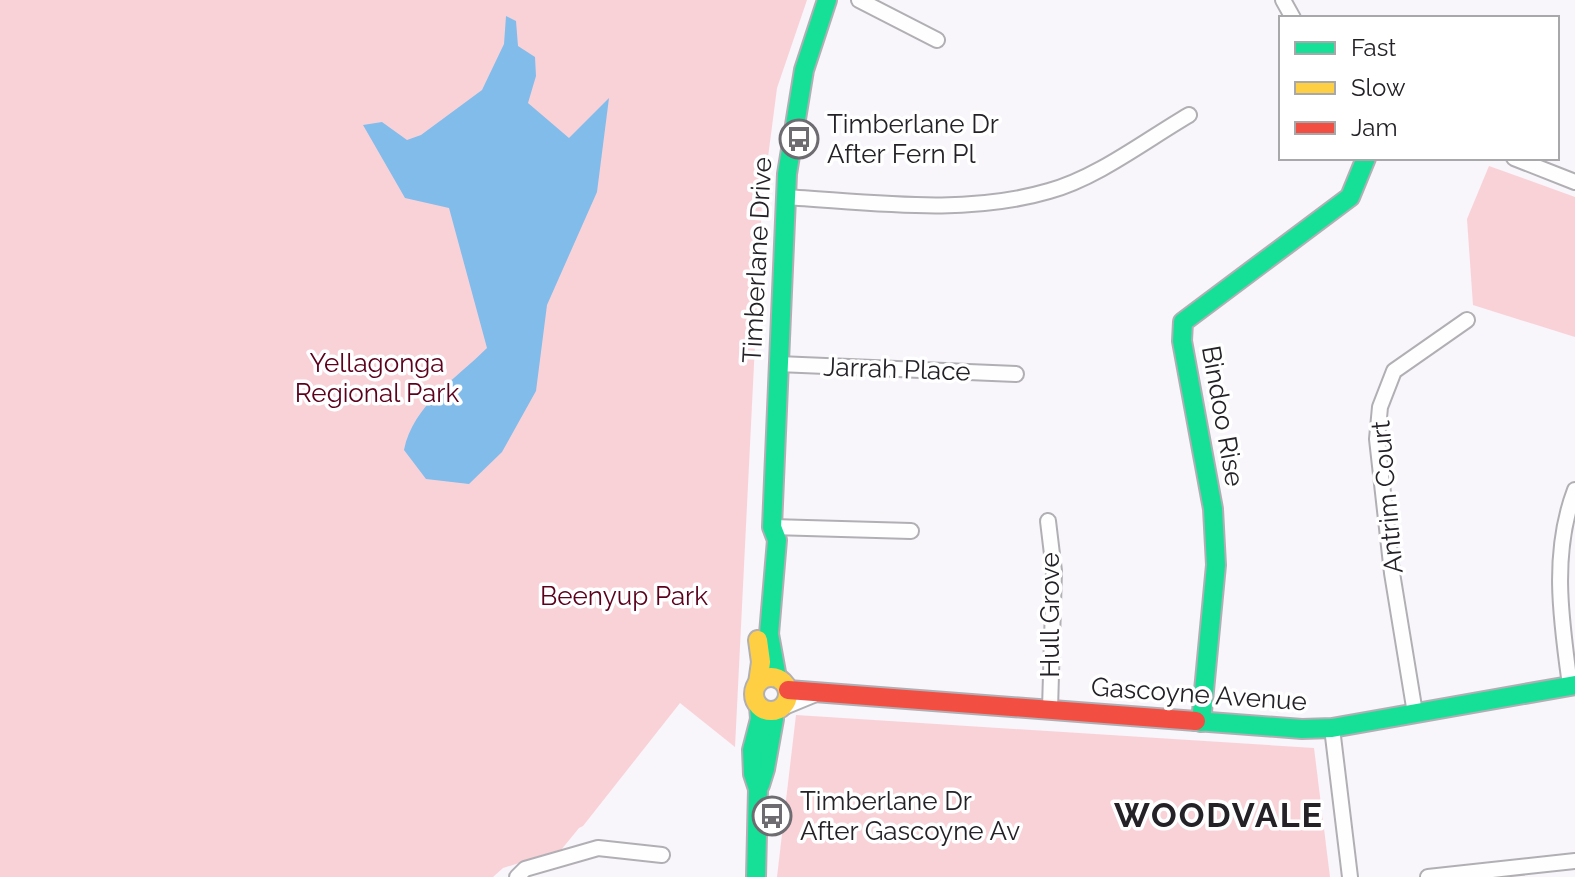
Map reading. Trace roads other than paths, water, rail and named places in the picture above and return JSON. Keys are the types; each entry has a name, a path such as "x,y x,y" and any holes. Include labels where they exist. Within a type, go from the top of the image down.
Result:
{"street":[{"name":"Timberlane Drive","path":"756,877 758,789 753,774 752,750 760,719 776,699 769,634 777,540 772,527 790,129 809,46 827,0"},
{"path":"859,0 937,40"},
{"path":"785,197 940,205 1008,199 1049,191 1083,178 1189,115"},
{"name":"Bindoo Rise","path":"1201,722 1216,565 1213,509 1182,341 1183,322 1350,197 1365,160"},
{"path":"1519,160 1575,182"},
{"name":"Antrim Court","path":"1415,713 1392,573 1377,439 1380,407 1394,371 1467,320"},
{"name":"Jarrah Place","path":"778,364 1016,374"},
{"path":"1573,685 1559,611 1560,563 1570,502 1575,490"},
{"name":"Hull Grove","path":"1048,521 1054,571 1050,709"},
{"name":"Timberlane Drive","path":"772,527 765,538 762,609 757,633 761,662 754,693 776,699"},
{"path":"772,527 911,531"},
{"name":"Gascoyne Avenue","path":"776,699 816,694 1050,709 1266,728 1332,728 1573,685"},
{"path":"1332,728 1350,877"},
{"path":"517,877 525,869 598,848 662,855"},
{"path":"1428,877 1575,861"}],"water":[{"path":"506,16 516,21 518,46 535,57 536,76 528,103 569,138 609,98 597,192 547,305 536,391 502,452 469,484 426,479 404,450 409,434 426,406 487,348 449,208 405,198 363,125 382,122 407,140 421,135 482,90 504,44"}],"place":[{"name":"Timberlane Dr After Fern Pl","path":"799,139"},
{"name":"Timberlane Dr After Gascoyne Av","path":"772,816"}],"district":[{"name":"WOODVALE","path":"1219,815"}],"park label":[{"name":"Yellagonga Regional Park","path":"377,378"},
{"name":"Beenyup Park","path":"624,596"}]}
